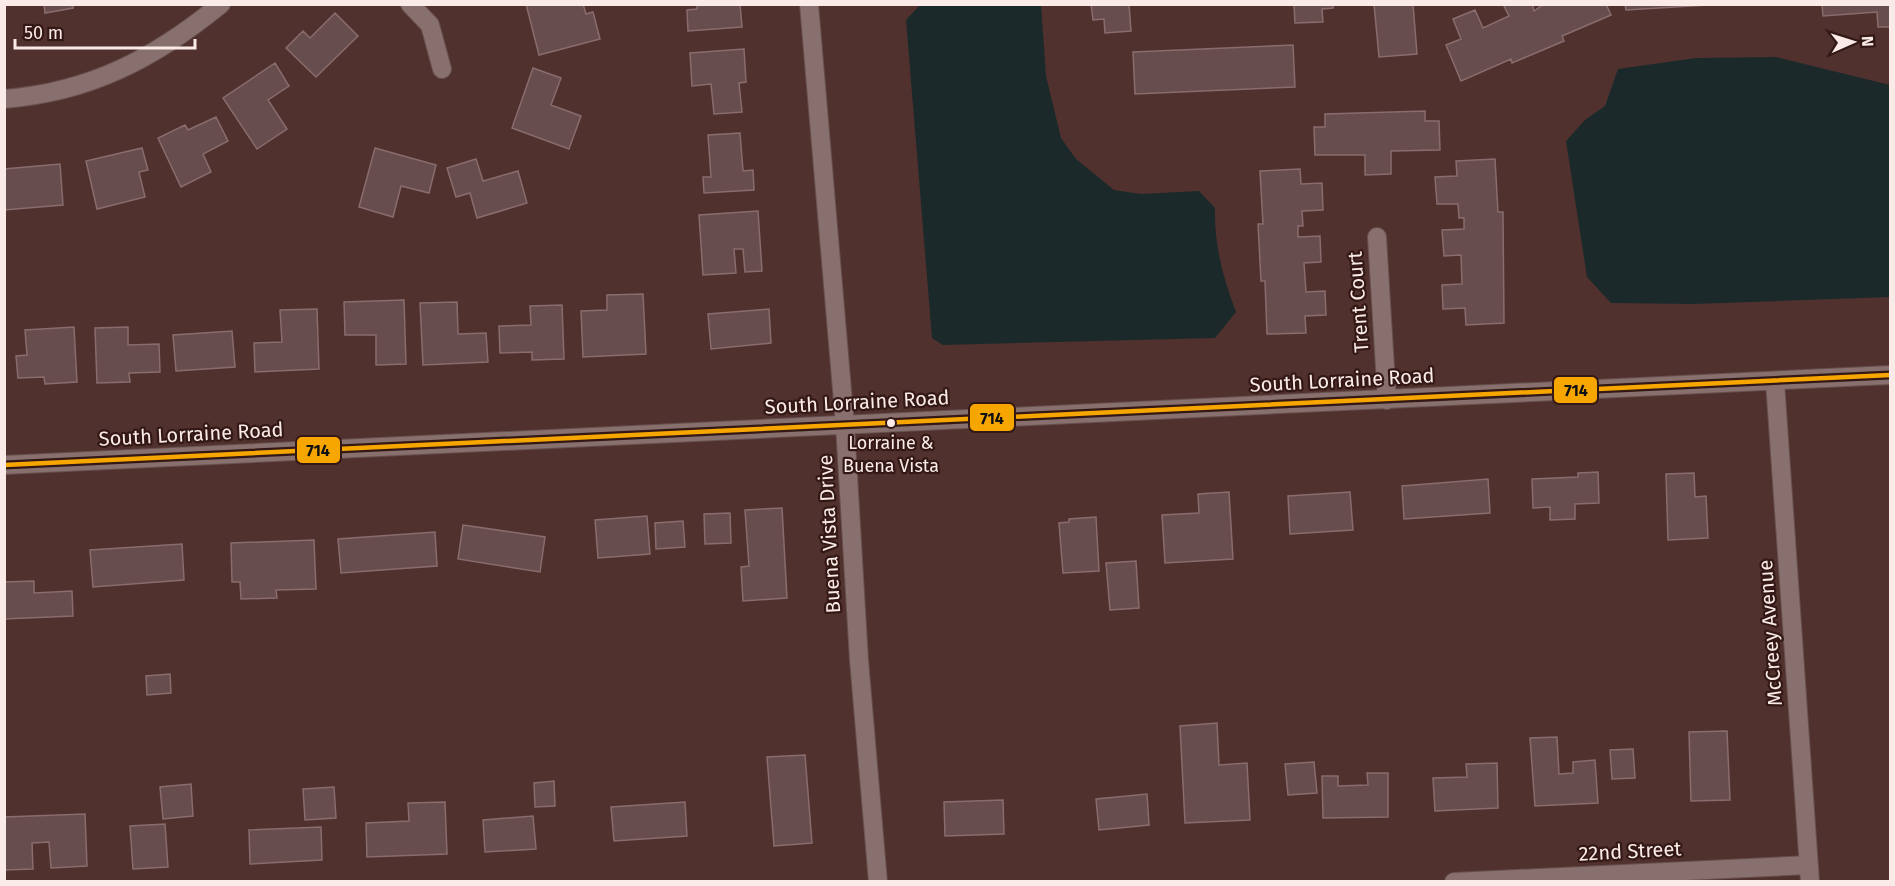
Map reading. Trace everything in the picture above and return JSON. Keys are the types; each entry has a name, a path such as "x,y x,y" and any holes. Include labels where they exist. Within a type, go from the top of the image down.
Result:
{"street":[{"path":"4,99 68,89 107,76 158,52 221,4"},
{"path":"410,4 430,25 442,69"},
{"name":"Buena Vista Drive","path":"809,4 845,425 860,672 878,882"},
{"name":"Trent Court","path":"1377,237 1387,400"},
{"name":"South Lorraine Road","path":"4,465 1890,375"},
{"name":"McCreey Avenue","path":"1775,382 1809,873"},
{"name":"22nd Street","path":"1454,882 1809,873"}],"shaded area":[{"path":"920,5 1041,5 1046,76 1061,138 1076,159 1114,190 1141,194 1199,191 1215,208 1220,261 1236,312 1215,338 943,345 932,338 906,20"},
{"path":"1776,57 1890,85 1890,297 1694,304 1611,303 1587,277 1566,141 1585,120 1605,106 1618,69 1696,58"}],"building":[{"path":"44,4 73,4 73,8 45,13"},
{"path":"526,4 583,4 586,14 593,12 600,39 539,55"},
{"path":"697,4 740,4 742,27 688,31 687,10 697,9"},
{"path":"1091,4 1129,4 1131,31 1105,33 1104,19 1093,20"},
{"path":"1294,4 1333,4 1333,8 1322,9 1323,22 1295,23"},
{"path":"1374,4 1413,4 1417,54 1379,57"},
{"path":"1503,4 1532,4 1534,11 1544,4 1606,4 1611,15 1562,36 1564,41 1512,63 1511,59 1461,81 1446,45 1461,39 1453,19 1475,10 1483,28 1509,16"},
{"path":"1625,4 1725,4 1626,10"},
{"path":"1822,4 1890,4 1890,27 1878,27 1877,12 1823,16"},
{"path":"335,13 358,36 316,77 286,48 303,31 310,38"},
{"path":"1293,45 1295,87 1135,94 1133,52"},
{"path":"744,49 746,82 739,83 742,112 714,114 711,84 692,86 690,53"},
{"path":"275,63 289,86 268,100 287,129 257,149 223,98"},
{"path":"533,68 561,78 551,105 581,116 569,149 512,128"},
{"path":"1425,111 1425,121 1439,121 1440,150 1391,151 1391,174 1365,175 1365,155 1315,155 1314,127 1325,127 1325,114"},
{"path":"216,117 228,141 203,154 211,172 181,187 158,138 185,125 188,130"},
{"path":"740,133 743,171 753,170 754,190 704,193 703,177 711,177 708,135"},
{"path":"142,148 148,170 139,172 145,197 97,209 86,161"},
{"path":"375,148 436,165 429,193 401,186 393,217 359,207"},
{"path":"476,159 483,181 518,171 527,203 477,218 470,193 456,197 447,168"},
{"path":"1495,159 1498,212 1503,212 1504,323 1466,325 1465,308 1443,309 1442,285 1462,284 1461,255 1444,256 1442,230 1464,229 1464,218 1459,218 1458,204 1437,204 1435,177 1457,176 1456,161"},
{"path":"60,164 63,205 4,210 4,169"},
{"path":"1300,169 1301,184 1322,183 1323,210 1302,211 1303,226 1298,226 1298,237 1320,236 1321,262 1304,263 1306,292 1325,291 1326,315 1305,316 1306,333 1267,334 1265,281 1261,281 1258,224 1263,224 1260,171"},
{"path":"758,211 762,271 745,272 743,249 734,249 736,273 703,275 699,215"},
{"path":"643,294 646,354 583,357 581,311 607,310 607,295"},
{"path":"404,300 406,364 376,365 376,335 345,335 344,302"},
{"path":"457,302 458,334 486,333 488,362 423,365 420,303"},
{"path":"562,305 564,359 532,360 532,352 500,353 499,326 531,325 530,306"},
{"path":"317,309 319,369 255,372 254,343 282,342 280,310"},
{"path":"769,309 771,343 711,349 708,314"},
{"path":"74,327 77,382 45,384 44,377 18,378 16,356 27,355 25,330"},
{"path":"128,327 128,345 159,344 160,372 129,373 130,382 97,383 95,328"},
{"path":"232,331 235,367 176,371 173,335"},
{"path":"1598,472 1599,503 1575,504 1575,519 1550,520 1550,507 1533,508 1532,479 1578,477 1578,473"},
{"path":"1694,473 1695,497 1706,496 1708,538 1668,540 1666,474"},
{"path":"1488,479 1490,513 1404,519 1402,486"},
{"path":"1229,492 1233,559 1165,563 1162,515 1199,513 1198,494"},
{"path":"1350,492 1353,530 1290,534 1288,496"},
{"path":"782,508 787,598 743,601 741,567 749,566 745,510"},
{"path":"730,513 731,543 705,544 704,514"},
{"path":"647,516 650,554 598,558 595,520"},
{"path":"1096,517 1099,571 1063,573 1059,523 1069,522 1069,519"},
{"path":"683,521 685,547 656,549 655,523"},
{"path":"463,525 545,537 540,572 458,559"},
{"path":"435,532 437,566 341,573 338,539"},
{"path":"314,540 316,589 276,590 277,598 241,599 240,582 232,582 231,543"},
{"path":"182,544 184,580 93,587 90,550"},
{"path":"1136,561 1139,608 1110,610 1106,563"},
{"path":"34,581 34,593 72,591 73,616 4,619 4,582"},
{"path":"170,674 171,693 147,695 146,676"},
{"path":"1217,723 1219,765 1247,763 1250,820 1185,823 1180,726"},
{"path":"1727,731 1730,800 1691,801 1689,732"},
{"path":"1557,737 1559,774 1573,773 1573,762 1595,760 1598,803 1535,806 1530,738"},
{"path":"1633,749 1635,778 1612,779 1610,750"},
{"path":"805,755 812,843 774,846 767,757"},
{"path":"1314,762 1317,793 1288,795 1285,764"},
{"path":"1497,763 1498,808 1435,811 1433,778 1467,777 1466,764"},
{"path":"1367,773 1388,773 1388,817 1323,818 1322,776 1338,776 1338,786 1368,785"},
{"path":"554,781 555,806 535,807 534,783"},
{"path":"191,784 193,816 163,819 160,787"},
{"path":"334,787 336,818 305,820 303,789"},
{"path":"1147,794 1149,825 1099,830 1096,799"},
{"path":"1003,800 1004,834 945,836 944,802"},
{"path":"445,802 447,854 367,857 366,823 409,821 408,803"},
{"path":"685,802 687,836 614,841 611,807"},
{"path":"85,814 87,866 51,868 49,842 32,843 33,869 4,870 4,817"},
{"path":"533,816 536,849 485,852 483,820"},
{"path":"165,824 168,867 133,869 130,826"},
{"path":"321,827 322,860 250,864 249,830"}],"transit line":[{"name":"714","path":"4,465 1890,375"}],"place":[{"name":"Lorraine & Buena Vista","path":"891,423"}]}
